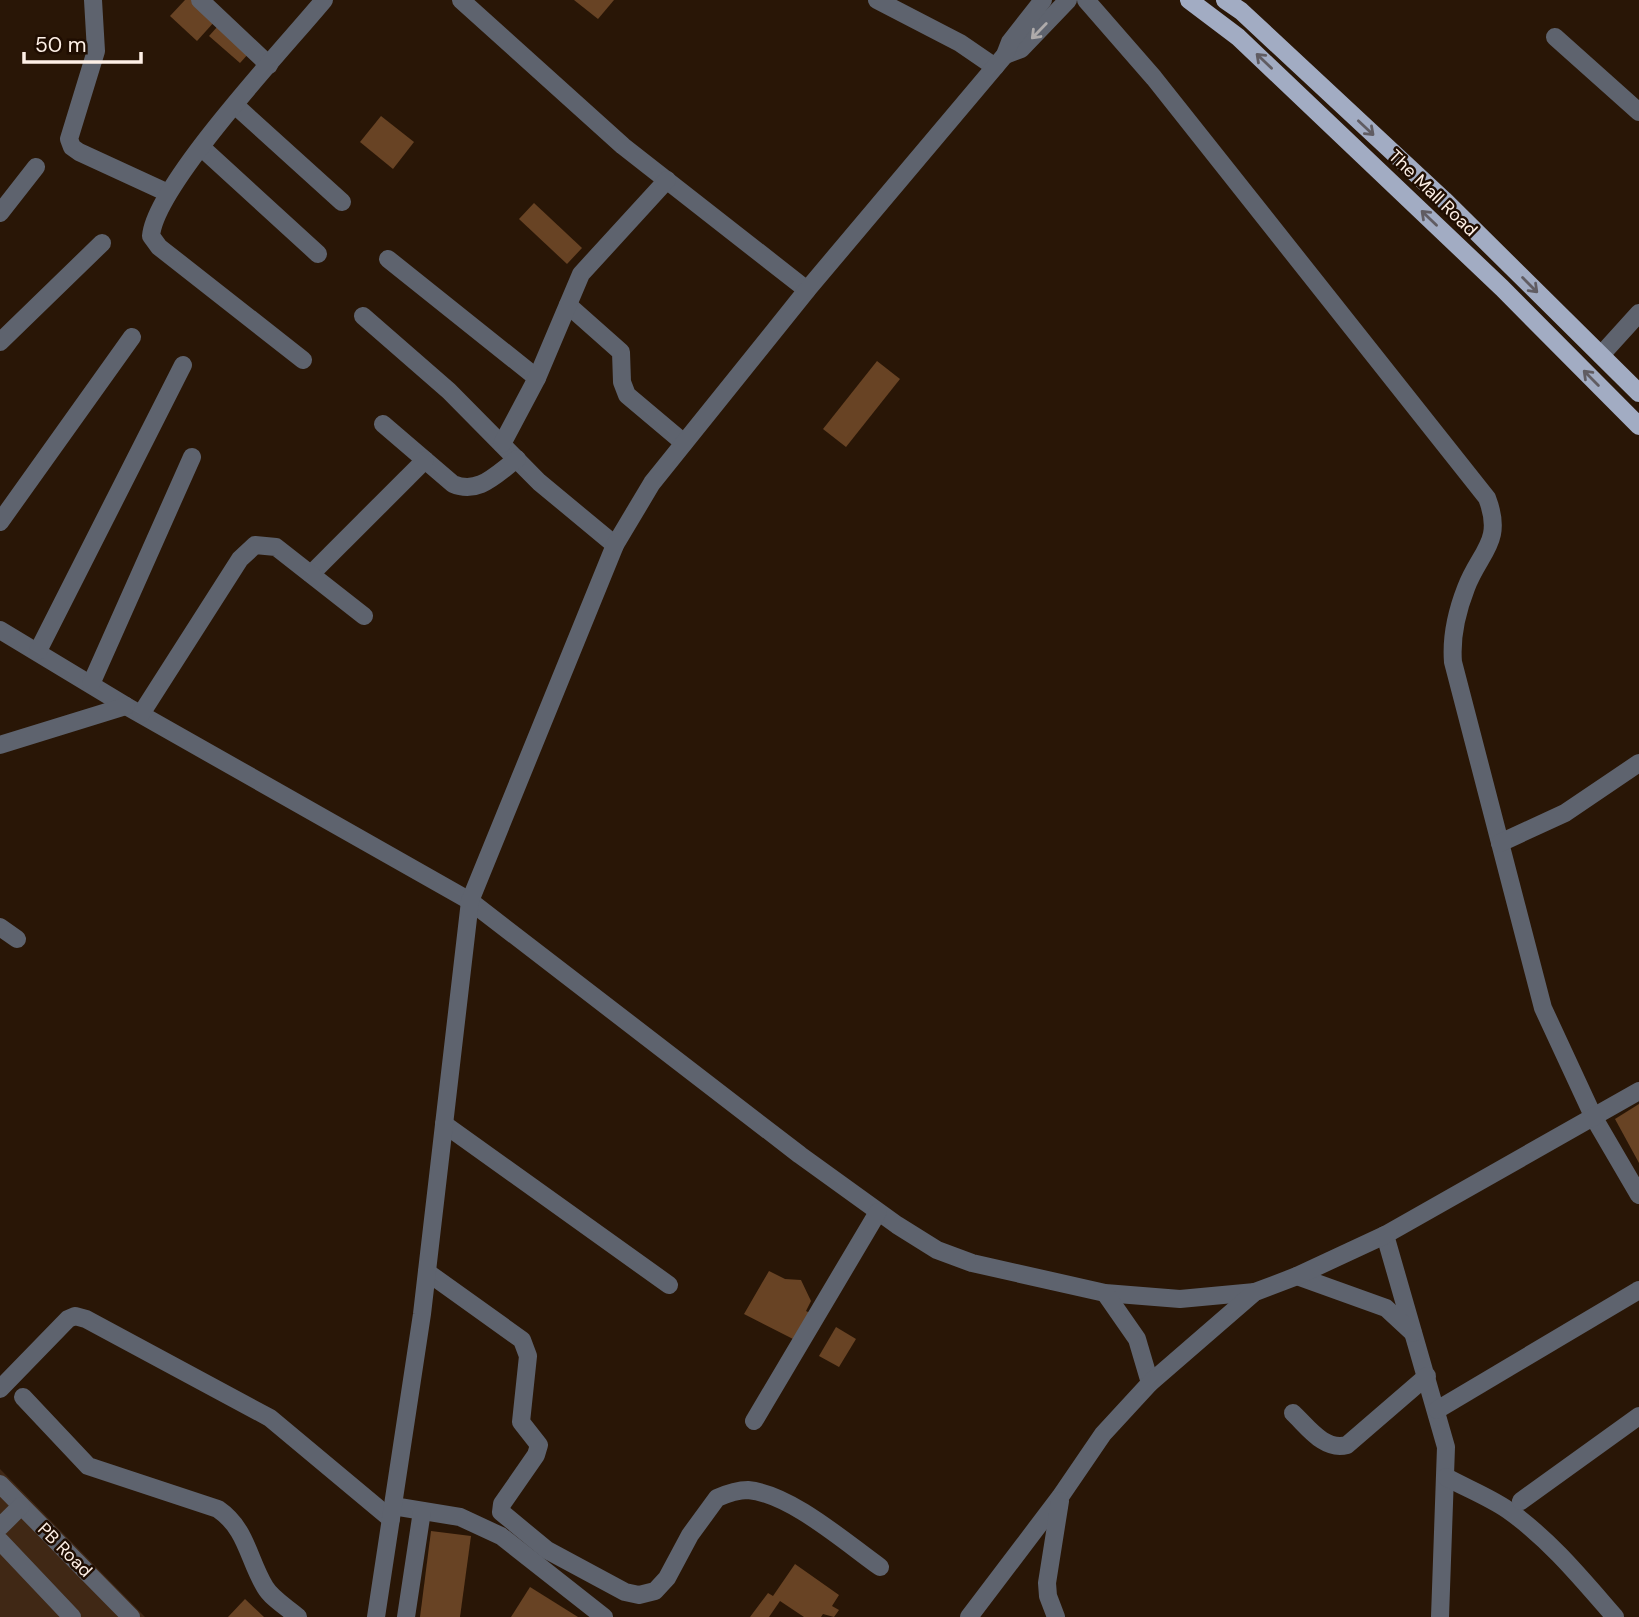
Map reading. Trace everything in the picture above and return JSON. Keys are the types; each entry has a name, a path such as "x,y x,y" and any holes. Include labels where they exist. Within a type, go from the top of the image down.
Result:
{"main road":[{"name":"The Mall Road","path":"1189,0 1238,37 1502,288 1639,426"},
{"name":"The Mall Road","path":"1225,0 1241,11 1444,200 1638,392"},
{"path":"1326,121 1342,105"},
{"path":"1622,409 1638,392"}],"street":[{"path":"93,0 96,51 69,139 72,147 168,193"},
{"path":"200,0 269,65"},
{"path":"303,360 159,247 151,236 152,225 168,193 201,147 324,0"},
{"path":"461,0 623,146 807,290"},
{"path":"877,0 1000,61"},
{"path":"376,1617 427,1272 470,901 615,545 652,483 807,290 1000,61 1010,42 1043,0"},
{"path":"1000,61 1021,49 1068,0"},
{"path":"1086,0 1154,78 1487,498 1494,525 1491,543 1466,586 1451,648 1543,1009 1594,1118 1639,1195"},
{"path":"1555,37 1639,112"},
{"path":"236,106 342,202"},
{"path":"201,147 318,254"},
{"path":"3,202 36,167"},
{"path":"502,444 537,378 589,264 667,180"},
{"path":"0,342 102,243"},
{"path":"388,259 537,378"},
{"path":"568,305 621,352 622,382 627,395 684,443"},
{"path":"1601,355 1639,313"},
{"path":"363,316 449,391 517,459 615,545"},
{"path":"0,522 132,337"},
{"path":"38,651 183,365"},
{"path":"383,424 453,484 473,490 517,459"},
{"path":"91,684 192,457"},
{"path":"311,574 425,460"},
{"path":"0,746 133,710 247,551 264,544 276,547 364,616"},
{"path":"0,630 133,710 470,901 878,1212 937,1250 972,1263 1105,1293 1180,1299 1255,1292 1297,1276 1385,1235 1639,1091"},
{"path":"1500,843 1565,813 1639,763"},
{"path":"0,928 17,939"},
{"path":"444,1124 669,1284"},
{"path":"754,1421 878,1212"},
{"path":"1385,1235 1446,1447 1440,1617"},
{"path":"427,1272 522,1340 527,1348 521,1422 538,1445 536,1455 502,1504 501,1512 547,1550 625,1592 639,1595 655,1591 667,1578 690,1535 717,1497 748,1490 771,1496 797,1510 880,1567"},
{"path":"1297,1276 1386,1308 1415,1335"},
{"path":"1437,1410 1639,1290"},
{"path":"969,1617 1060,1497 1103,1434 1150,1383 1255,1292"},
{"path":"1105,1293 1137,1339 1150,1383"},
{"path":"0,1389 68,1319 75,1316 86,1319 270,1418 392,1513 422,1511 460,1517 501,1536 604,1617"},
{"path":"1293,1413 1323,1441 1338,1447 1346,1444 1427,1376"},
{"path":"23,1397 88,1466 218,1509 232,1518 243,1535 266,1589 298,1617"},
{"path":"1521,1501 1639,1416"},
{"path":"1446,1477 1506,1509 1534,1531 1558,1551 1615,1617"},
{"name":"PB Road","path":"0,1484 131,1617"},
{"path":"1056,1617 1047,1583 1060,1497"},
{"path":"0,1527 21,1506"},
{"path":"405,1617 422,1511"},
{"path":"0,1541 72,1617"}],"shaded area":[{"path":"0,1469 145,1617 0,1617"}],"building":[{"path":"185,0 192,0 215,21 197,41 170,16"},
{"path":"574,0 614,0 598,19"},
{"path":"218,26 249,53 240,63 209,36"},
{"path":"381,116 414,142 393,169 360,142"},
{"path":"534,203 582,248 567,264 519,219"},
{"path":"877,361 900,379 846,447 823,429"},
{"path":"1639,1104 1639,1163 1615,1119"},
{"path":"769,1271 785,1279 801,1280 811,1301 806,1311 812,1314 797,1341 744,1314"},
{"path":"836,1327 856,1339 839,1367 819,1356"},
{"path":"431,1531 471,1536 460,1617 420,1617"},
{"path":"795,1564 839,1595 832,1606 839,1610 834,1617 823,1614 821,1617 804,1617 780,1601 769,1617 750,1617 768,1593 773,1596"},
{"path":"530,1587 578,1617 511,1617"},
{"path":"245,1599 264,1617 228,1617"}]}
